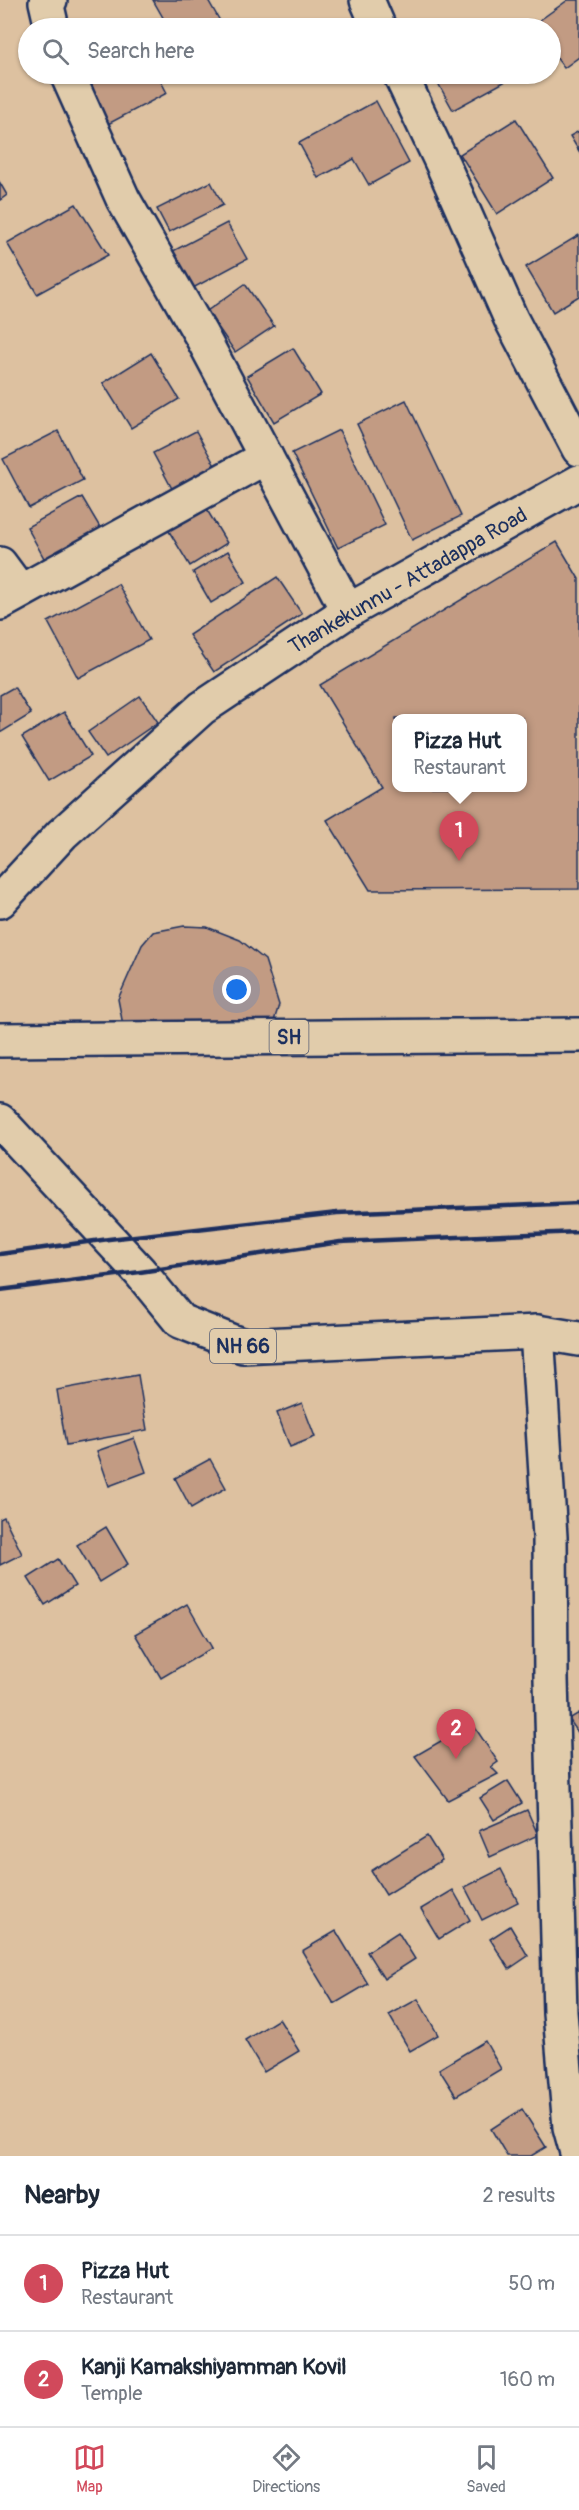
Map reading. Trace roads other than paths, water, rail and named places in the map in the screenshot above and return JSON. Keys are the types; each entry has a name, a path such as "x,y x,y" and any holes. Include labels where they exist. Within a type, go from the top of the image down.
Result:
{"main road":[{"path":"50,0 46,2 50,18"},
{"path":"367,0 375,18"},
{"path":"71,84 123,199 201,335 348,611"},
{"path":"405,84 511,319 579,449"},
{"path":"0,564 10,597 266,457"},
{"name":"Thankekunnu - Attadappa Road","path":"0,901 62,834 202,708 348,611 579,482"},
{"name":"SH","path":"0,1040 579,1035"},
{"name":"NH 66","path":"0,1121 140,1272 180,1321 243,1346 537,1332 579,1339"},
{"path":"537,1332 550,1537 551,1679 560,2013 570,2127 578,2156"}],"railway":[{"path":"0,1254 337,1213 579,1203"},
{"path":"0,1290 340,1242 579,1232"}],"place":[{"name":"Pizza Hut","path":"459,861"},
{"name":"Kanji Kamakshiyamman Kovil","path":"456,1759"}]}
